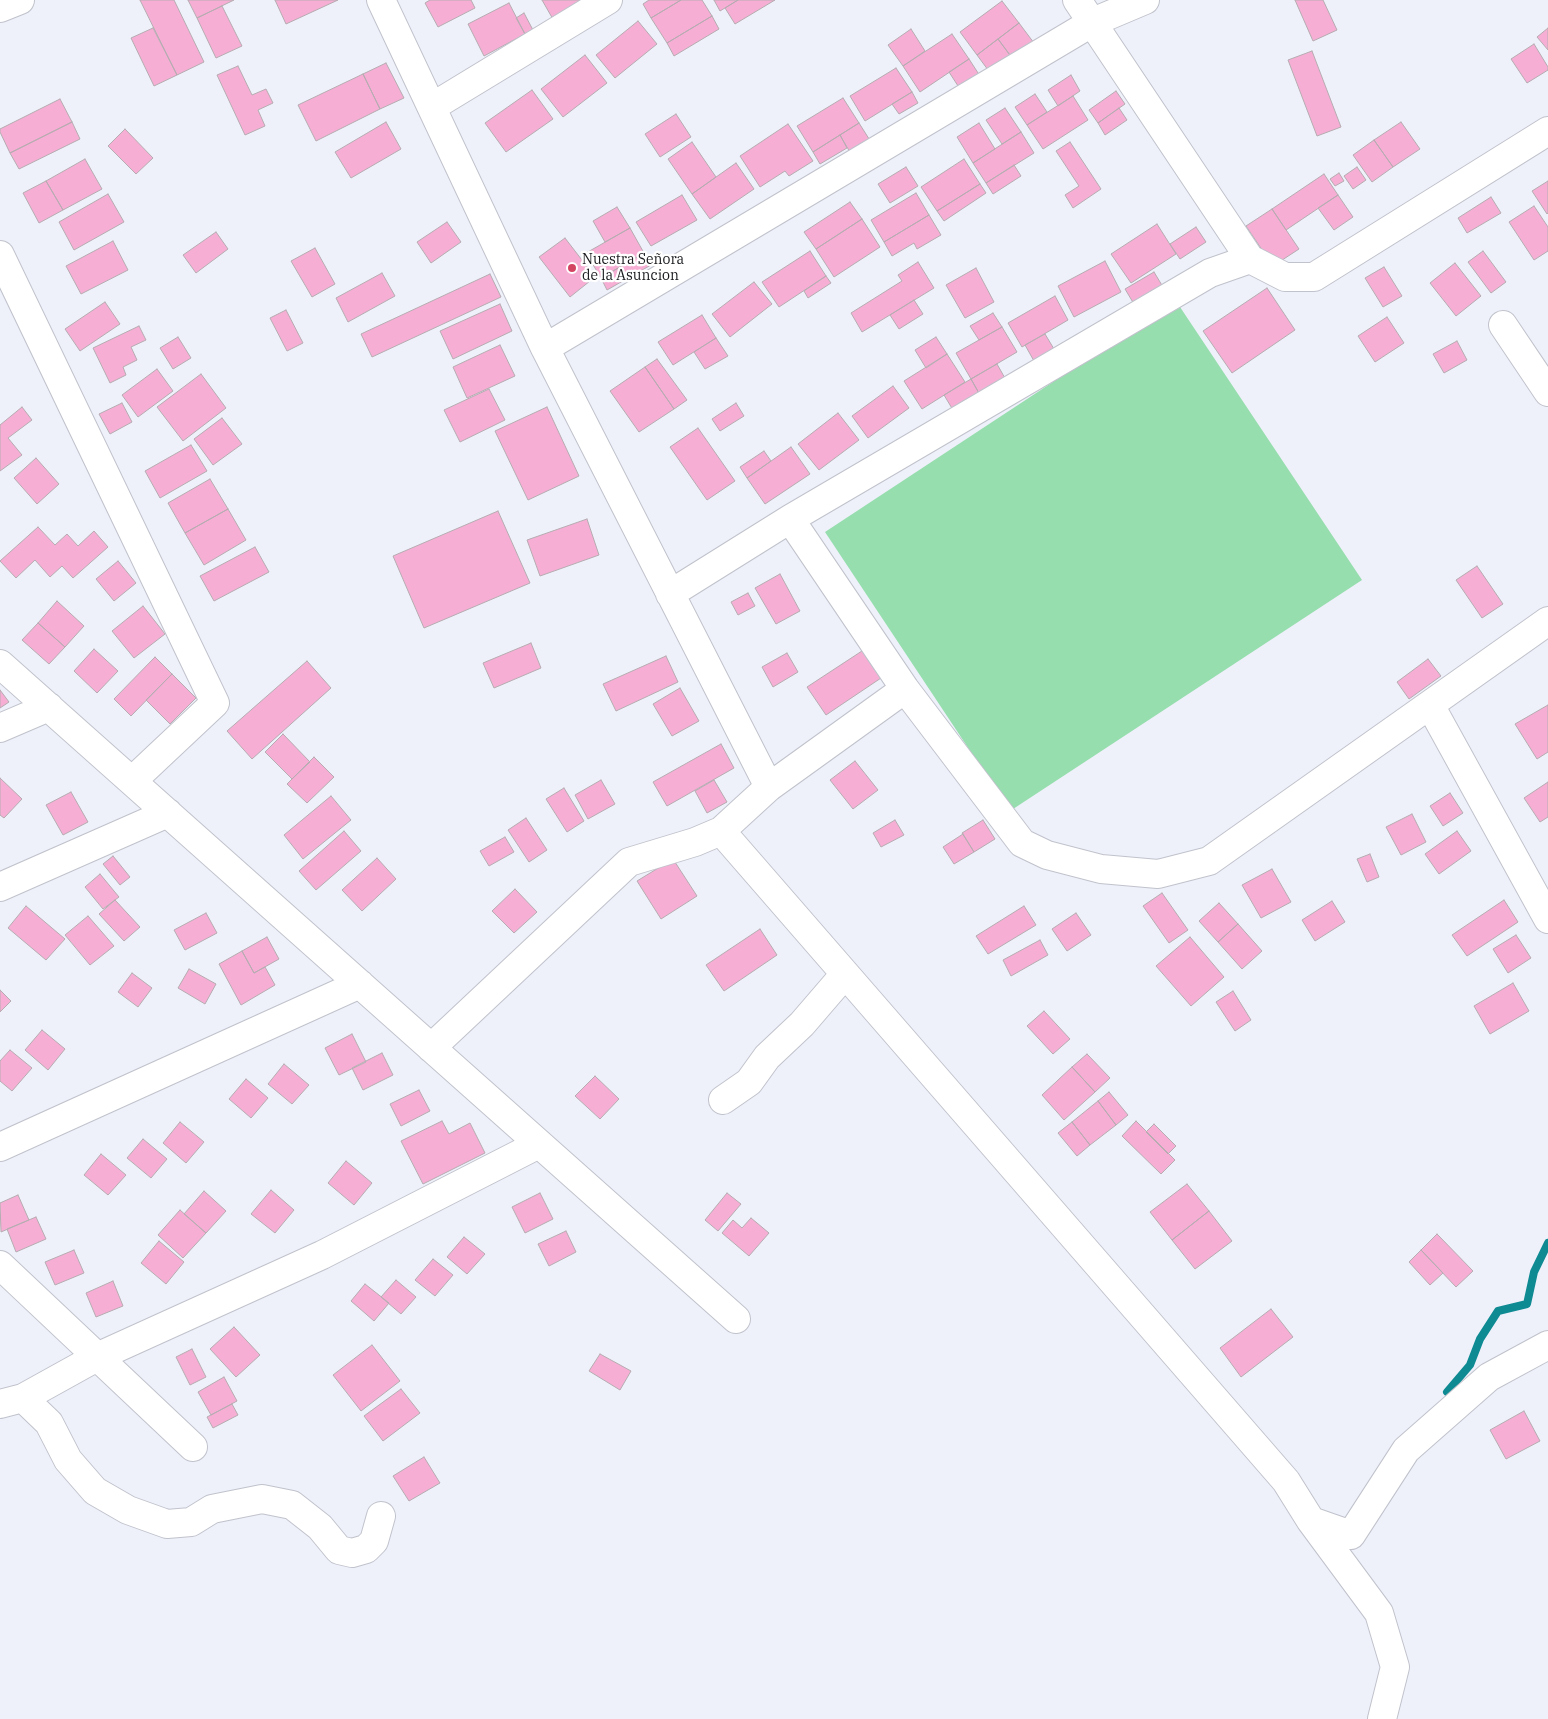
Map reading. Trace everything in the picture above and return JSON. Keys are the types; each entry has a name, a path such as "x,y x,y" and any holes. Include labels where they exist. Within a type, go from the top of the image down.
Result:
{"street":[{"path":"0,8 20,0"},
{"path":"381,0 545,348 769,787"},
{"path":"432,107 608,0"},
{"path":"1077,0 1250,259 1285,278 1314,277 1548,131"},
{"path":"545,348 1093,22 1144,0"},
{"path":"0,254 215,703 132,781"},
{"path":"670,594 790,519 1210,273 1250,259"},
{"path":"1503,325 1548,392"},
{"path":"790,519 905,689 1022,843 1047,855 1101,869 1158,874 1209,861 1548,621"},
{"path":"0,664 736,1319"},
{"path":"432,1048 629,862 695,842 721,831 769,787 905,689"},
{"path":"1430,705 1548,919"},
{"path":"0,728 49,707"},
{"path":"0,887 168,813"},
{"path":"721,831 1286,1481 1311,1521 1379,1614 1395,1667 1382,1719"},
{"path":"723,1100 749,1082 767,1056 802,1024 845,974"},
{"path":"0,1147 360,984"},
{"path":"12,1401 97,1357 322,1255 539,1144"},
{"path":"0,1266 193,1447"},
{"path":"1311,1521 1351,1535 1406,1450 1489,1377 1548,1345"},
{"path":"12,1401 49,1423 68,1460 94,1491 128,1510 167,1524 191,1522 212,1509 262,1499 292,1505 320,1527 339,1550 352,1553 366,1549 374,1541 381,1516"}],"green space":[{"path":"1176,301 1362,580 1010,811 825,532"}],"building":[{"path":"140,0 174,0 204,62 177,75"},
{"path":"188,0 234,0 197,18"},
{"path":"275,0 338,0 286,24"},
{"path":"430,0 471,0 475,8 438,27 425,3"},
{"path":"542,0 579,0 582,6 554,21"},
{"path":"649,0 681,0 651,18 643,4"},
{"path":"681,0 702,0 712,16 667,43 651,18"},
{"path":"714,0 738,0 720,11"},
{"path":"738,0 775,0 735,24 725,8"},
{"path":"1295,0 1323,0 1337,30 1313,41"},
{"path":"1002,1 1019,23 977,55 960,32"},
{"path":"509,3 525,34 484,56 468,24"},
{"path":"222,6 242,46 216,58 197,18"},
{"path":"524,13 533,30 525,34 516,18"},
{"path":"712,16 719,29 674,56 667,43"},
{"path":"638,21 657,44 615,78 596,55"},
{"path":"1019,23 1037,47 1015,62 998,39"},
{"path":"153,28 177,75 154,86 131,38"},
{"path":"1548,28 1548,50 1537,37"},
{"path":"911,29 925,51 903,66 888,45"},
{"path":"952,34 969,59 920,92 903,66"},
{"path":"998,39 1013,59 991,74 977,55"},
{"path":"1534,44 1548,70 1527,83 1511,59"},
{"path":"1312,51 1341,127 1317,136 1288,60"},
{"path":"585,55 607,83 563,117 541,89"},
{"path":"969,59 980,76 960,89 949,72"},
{"path":"386,63 404,98 380,109 363,74"},
{"path":"238,66 252,95 266,89 273,103 258,110 265,126 245,135 217,75"},
{"path":"896,68 912,92 865,121 850,96"},
{"path":"363,74 380,109 316,141 298,105"},
{"path":"1071,75 1080,91 1058,106 1048,90"},
{"path":"532,90 553,119 506,152 485,123"},
{"path":"1116,91 1125,104 1098,123 1089,110"},
{"path":"912,92 918,103 899,114 892,104"},
{"path":"1035,94 1047,112 1027,125 1015,107"},
{"path":"1073,96 1088,120 1043,149 1027,125"},
{"path":"843,98 859,123 813,152 797,126"},
{"path":"60,99 72,122 10,153 0,129"},
{"path":"1005,108 1021,132 1002,144 986,120"},
{"path":"1119,108 1127,120 1105,135 1098,123"},
{"path":"676,114 691,137 660,157 645,134"},
{"path":"72,122 80,139 19,169 10,153"},
{"path":"386,122 401,149 351,178 335,152"},
{"path":"1401,122 1420,149 1393,167 1374,140"},
{"path":"859,123 871,142 851,154 840,135"},
{"path":"979,123 995,149 973,163 957,137"},
{"path":"788,124 813,161 789,176 785,171 760,187 740,156"},
{"path":"125,129 153,158 136,174 108,146"},
{"path":"1021,132 1034,153 986,183 973,163"},
{"path":"840,135 847,148 820,164 813,152"},
{"path":"1374,140 1393,167 1372,182 1353,155"},
{"path":"692,142 716,177 692,194 668,159"},
{"path":"1070,142 1101,189 1073,208 1065,195 1079,186 1056,151"},
{"path":"85,159 102,189 63,210 46,181"},
{"path":"964,159 980,184 937,211 921,187"},
{"path":"736,163 754,189 710,219 692,194"},
{"path":"1014,165 1021,176 993,194 986,183"},
{"path":"906,167 918,186 890,203 878,184"},
{"path":"1357,167 1366,180 1353,189 1344,176"},
{"path":"1339,173 1344,181 1335,186 1330,179"},
{"path":"1324,174 1338,195 1286,230 1272,209"},
{"path":"46,181 63,210 39,223 23,193"},
{"path":"1548,181 1548,213 1547,214 1532,191"},
{"path":"980,184 986,193 944,221 937,211"},
{"path":"916,193 929,215 884,242 871,220"},
{"path":"108,194 124,222 74,250 59,222"},
{"path":"682,195 697,220 651,246 636,222"},
{"path":"1338,195 1353,217 1334,230 1318,208"},
{"path":"1491,197 1501,213 1467,233 1458,218"},
{"path":"850,202 862,219 816,249 804,232"},
{"path":"1534,206 1548,227 1548,251 1534,260 1509,222"},
{"path":"617,207 630,228 605,242 593,221"},
{"path":"1272,209 1299,249 1273,266 1246,226"},
{"path":"929,215 941,235 917,249 914,243 892,256 884,242"},
{"path":"862,219 880,247 834,277 816,249"},
{"path":"447,222 461,242 431,263 417,242"},
{"path":"1157,224 1176,254 1131,283 1111,254"},
{"path":"1196,227 1206,242 1180,259 1170,244"},
{"path":"630,228 644,253 601,278 586,253"},
{"path":"216,232 228,249 196,273 183,255"},
{"path":"565,238 595,277 570,297 539,257"},
{"path":"113,241 128,270 81,294 66,266"},
{"path":"315,248 335,284 312,297 291,261"},
{"path":"810,251 826,276 779,307 762,282"},
{"path":"1483,251 1506,282 1491,293 1468,262"},
{"path":"644,253 651,265 607,290 601,278"},
{"path":"1105,261 1121,292 1074,317 1058,286"},
{"path":"918,262 934,288 862,332 851,313 902,281 898,275"},
{"path":"1455,263 1481,296 1456,316 1430,283"},
{"path":"1384,267 1402,296 1383,307 1365,278"},
{"path":"976,268 994,302 965,318 946,285"},
{"path":"1154,272 1163,287 1134,304 1125,289"},
{"path":"382,273 395,296 348,322 336,298"},
{"path":"490,274 501,297 372,357 361,334"},
{"path":"826,276 831,283 808,298 804,291"},
{"path":"754,282 772,304 730,337 712,314"},
{"path":"1267,288 1295,330 1232,373 1203,331"},
{"path":"1055,296 1068,320 1022,347 1008,323"},
{"path":"914,300 923,314 899,329 890,315"},
{"path":"105,302 120,324 80,351 65,329"},
{"path":"500,304 512,331 453,359 440,331"},
{"path":"286,310 303,343 287,351 270,318"},
{"path":"993,313 1002,327 979,340 970,326"},
{"path":"702,315 716,338 673,365 658,342"},
{"path":"1387,317 1404,343 1375,362 1358,336"},
{"path":"139,326 146,340 131,347 137,360 123,367 126,375 110,383 93,348"},
{"path":"1002,327 1017,352 971,379 956,353"},
{"path":"1045,334 1054,349 1034,361 1025,345"},
{"path":"178,337 191,358 173,369 160,348"},
{"path":"936,337 947,354 926,368 915,350"},
{"path":"716,338 728,356 705,369 694,352"},
{"path":"1457,341 1467,360 1444,373 1433,354"},
{"path":"500,345 515,376 467,398 453,367"},
{"path":"947,354 965,382 922,409 904,381"},
{"path":"657,359 687,400 674,409 645,367"},
{"path":"997,364 1006,380 980,395 971,379"},
{"path":"645,367 674,409 639,432 610,391"},
{"path":"157,369 173,391 138,417 122,395"},
{"path":"201,374 226,408 183,441 157,407"},
{"path":"971,379 980,395 953,410 944,395"},
{"path":"893,386 909,408 868,438 852,416"},
{"path":"489,389 505,420 460,442 444,410"},
{"path":"122,403 132,422 110,434 99,414"},
{"path":"736,403 744,416 720,431 712,419"},
{"path":"22,407 32,420 8,438 22,455 0,471 0,425"},
{"path":"547,407 579,476 528,500 495,431"},
{"path":"838,413 859,440 819,470 798,444"},
{"path":"222,418 242,444 213,465 194,439"},
{"path":"698,428 735,481 707,500 670,447"},
{"path":"191,445 207,471 160,498 145,471"},
{"path":"791,447 810,474 765,504 747,478"},
{"path":"764,451 771,461 747,478 740,467"},
{"path":"36,458 59,484 37,504 14,478"},
{"path":"210,479 228,509 185,533 168,503"},
{"path":"228,509 246,540 204,565 185,533"},
{"path":"498,511 530,583 424,628 393,556"},
{"path":"587,519 599,555 540,576 527,540"},
{"path":"38,527 55,545 67,534 78,546 94,531 108,547 73,578 62,566 50,577 35,560 16,578 0,561"},
{"path":"255,547 269,572 214,601 200,576"},
{"path":"118,561 136,583 114,601 96,579"},
{"path":"1477,566 1503,604 1482,618 1456,580"},
{"path":"780,574 800,611 776,624 755,588"},
{"path":"748,593 755,606 738,615 731,602"},
{"path":"57,601 84,626 65,647 38,623"},
{"path":"143,606 165,634 134,658 112,631"},
{"path":"38,623 65,647 49,664 22,640"},
{"path":"531,643 541,668 494,688 483,663"},
{"path":"94,649 118,671 97,693 74,671"},
{"path":"865,649 884,676 826,715 807,687"},
{"path":"787,653 798,672 773,687 762,667"},
{"path":"666,656 678,682 616,711 603,684"},
{"path":"155,657 172,674 131,716 114,699"},
{"path":"1428,659 1441,676 1409,699 1397,682"},
{"path":"307,661 331,688 252,759 227,731"},
{"path":"172,674 196,698 170,724 146,700"},
{"path":"680,688 699,721 672,736 653,704"},
{"path":"0,690 9,702 0,708"},
{"path":"1548,705 1548,752 1537,759 1515,724"},
{"path":"283,734 310,762 292,779 265,752"},
{"path":"721,744 734,768 667,806 653,782"},
{"path":"314,757 334,777 307,803 287,784"},
{"path":"855,761 878,790 853,809 830,780"},
{"path":"0,778 22,799 4,818 0,815"},
{"path":"601,780 615,804 588,819 575,795"},
{"path":"714,780 727,802 707,813 695,791"},
{"path":"1548,782 1548,817 1540,822 1524,798"},
{"path":"564,788 584,821 567,832 546,799"},
{"path":"71,792 88,822 63,835 46,805"},
{"path":"1450,793 1463,813 1443,826 1430,806"},
{"path":"331,796 351,820 303,859 284,835"},
{"path":"1412,814 1426,842 1401,855 1386,827"},
{"path":"526,818 547,850 529,862 508,830"},
{"path":"895,820 904,835 881,847 873,833"},
{"path":"983,820 995,839 974,852 962,833"},
{"path":"344,831 361,851 316,890 299,871"},
{"path":"1457,831 1471,851 1439,874 1425,854"},
{"path":"963,834 974,852 954,864 943,847"},
{"path":"505,837 514,852 489,866 480,851"},
{"path":"1370,854 1379,877 1367,882 1357,859"},
{"path":"113,856 130,877 120,885 103,864"},
{"path":"377,858 396,879 362,911 342,890"},
{"path":"673,859 697,896 661,919 637,881"},
{"path":"1272,869 1291,902 1261,918 1242,885"},
{"path":"100,874 119,897 103,909 85,887"},
{"path":"515,889 537,912 514,933 492,911"},
{"path":"1162,893 1188,930 1169,943 1143,906"},
{"path":"115,900 140,927 124,941 99,914"},
{"path":"1504,900 1518,922 1467,956 1452,935"},
{"path":"1332,901 1345,922 1315,941 1302,920"},
{"path":"1219,903 1238,924 1218,942 1199,921"},
{"path":"26,906 65,939 46,960 8,928"},
{"path":"1024,906 1036,925 988,954 976,936"},
{"path":"206,913 217,933 185,950 174,930"},
{"path":"1076,913 1091,935 1067,951 1052,929"},
{"path":"88,916 114,946 90,965 65,935"},
{"path":"1238,924 1262,951 1242,969 1218,942"},
{"path":"760,929 777,955 724,991 706,965"},
{"path":"1516,935 1531,958 1508,973 1493,949"},
{"path":"267,937 279,959 254,973 242,951"},
{"path":"1190,937 1224,977 1191,1006 1156,966"},
{"path":"1040,940 1048,955 1011,976 1003,960"},
{"path":"242,951 254,973 265,967 275,985 241,1005 219,964"},
{"path":"189,969 216,984 205,1004 178,988"},
{"path":"132,973 152,988 138,1007 118,992"},
{"path":"1513,983 1529,1011 1490,1034 1474,1006"},
{"path":"0,990 11,1001 0,1012"},
{"path":"1233,991 1251,1020 1235,1031 1216,1002"},
{"path":"1044,1011 1070,1039 1053,1054 1027,1026"},
{"path":"42,1030 65,1049 48,1070 25,1050"},
{"path":"352,1034 366,1062 339,1075 325,1048"},
{"path":"10,1050 32,1068 12,1091 0,1081 0,1061"},
{"path":"382,1053 393,1075 363,1090 352,1068"},
{"path":"1087,1054 1110,1078 1095,1092 1072,1067"},
{"path":"284,1064 309,1085 292,1104 268,1084"},
{"path":"1072,1067 1095,1092 1064,1120 1042,1095"},
{"path":"595,1076 619,1099 600,1119 575,1096"},
{"path":"246,1079 268,1098 251,1118 229,1099"},
{"path":"419,1090 430,1111 401,1126 390,1104"},
{"path":"1109,1092 1128,1115 1116,1125 1098,1101"},
{"path":"1098,1101 1116,1125 1090,1145 1072,1122"},
{"path":"442,1121 449,1134 470,1123 485,1153 423,1184 401,1141"},
{"path":"1136,1121 1175,1160 1161,1174 1122,1136"},
{"path":"180,1122 204,1142 186,1163 163,1143"},
{"path":"1072,1122 1090,1145 1077,1156 1058,1133"},
{"path":"1154,1124 1176,1146 1168,1154 1146,1132"},
{"path":"143,1139 167,1159 151,1178 127,1158"},
{"path":"101,1154 126,1175 108,1195 84,1175"},
{"path":"346,1161 372,1183 354,1205 328,1183"},
{"path":"1187,1184 1209,1211 1172,1240 1150,1212"},
{"path":"271,1190 294,1210 275,1233 251,1214"},
{"path":"204,1191 226,1211 206,1233 184,1214"},
{"path":"540,1193 553,1219 525,1233 512,1207"},
{"path":"727,1193 741,1204 718,1231 705,1220"},
{"path":"18,1195 29,1220 1,1232 0,1203"},
{"path":"180,1210 206,1233 183,1258 158,1235"},
{"path":"1209,1211 1232,1241 1195,1269 1172,1240"},
{"path":"36,1217 46,1239 16,1252 7,1229"},
{"path":"751,1218 769,1233 749,1256 722,1233 733,1220 742,1228"},
{"path":"566,1231 576,1252 549,1266 538,1244"},
{"path":"1437,1234 1473,1271 1456,1287 1421,1250"},
{"path":"464,1237 485,1254 467,1274 447,1257"},
{"path":"159,1241 184,1262 166,1284 141,1263"},
{"path":"74,1250 84,1273 55,1285 45,1262"},
{"path":"1421,1250 1443,1273 1430,1285 1409,1262"},
{"path":"433,1259 453,1275 435,1296 415,1280"},
{"path":"396,1280 416,1297 401,1314 381,1297"},
{"path":"113,1281 123,1306 96,1317 86,1293"},
{"path":"365,1284 389,1303 374,1321 351,1301"},
{"path":"1271,1309 1293,1337 1241,1377 1220,1348"},
{"path":"234,1327 260,1355 236,1377 210,1349"},
{"path":"372,1345 400,1381 361,1411 333,1375"},
{"path":"192,1349 206,1377 190,1385 176,1357"},
{"path":"600,1354 631,1371 620,1390 589,1371"},
{"path":"224,1377 237,1401 211,1415 198,1392"},
{"path":"401,1389 420,1413 383,1441 364,1416"},
{"path":"232,1404 238,1415 213,1428 207,1417"},
{"path":"1524,1411 1540,1441 1506,1459 1490,1430"},
{"path":"424,1457 440,1483 409,1501 393,1476"}],"waterway":[{"path":"1447,1392 1470,1365 1480,1339 1498,1311 1527,1304 1534,1272 1548,1243"}],"place":[{"name":"Nuestra Señora de la Asuncion","path":"572,268"}]}
